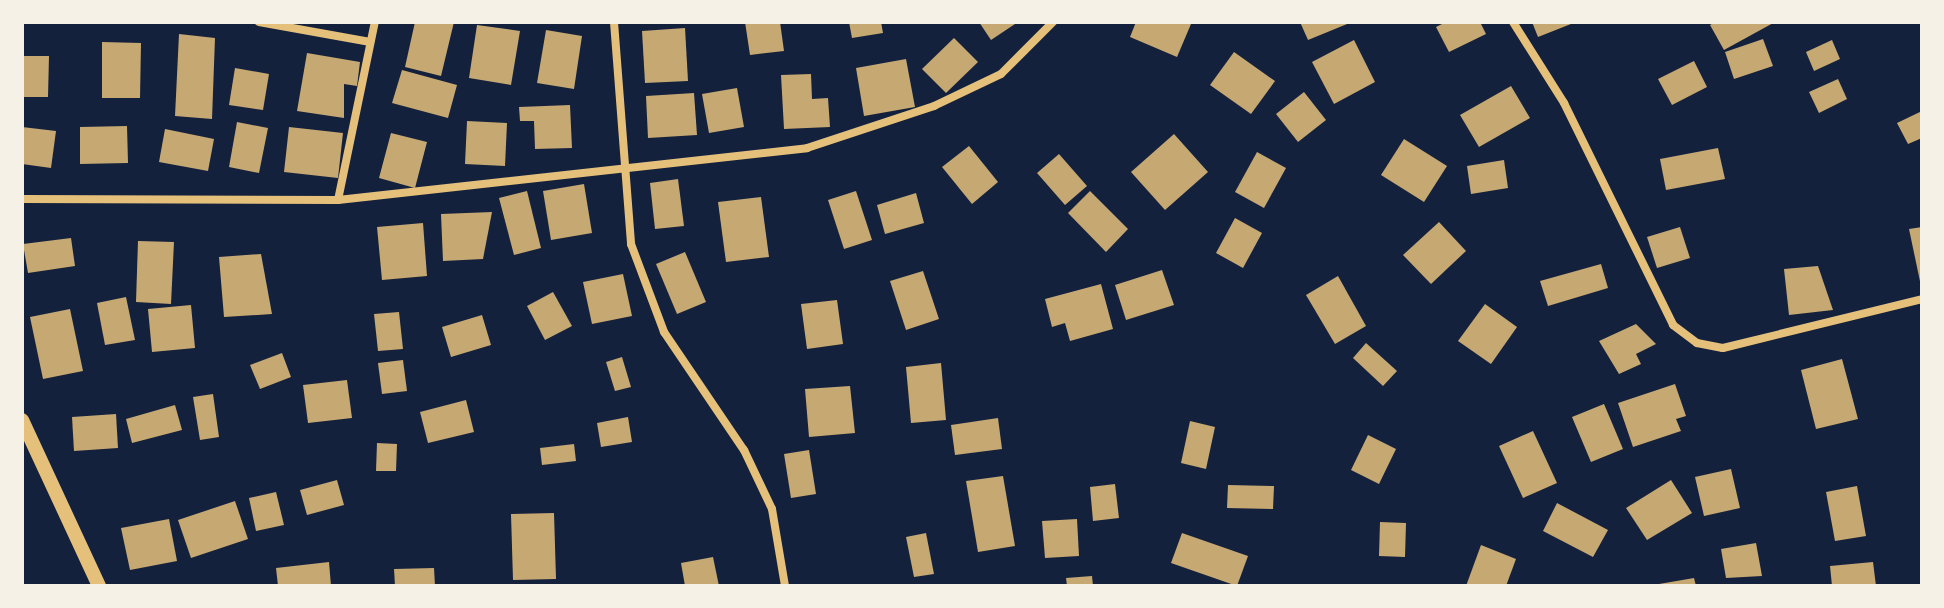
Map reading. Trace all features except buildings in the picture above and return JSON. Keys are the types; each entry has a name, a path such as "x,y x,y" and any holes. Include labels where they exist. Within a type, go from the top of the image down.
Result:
{"street":[{"path":"259,22 370,42"},
{"path":"338,200 375,22"},
{"path":"614,22 620,168 631,244 664,332 750,462 772,509 785,586"},
{"path":"22,199 338,200 807,148 934,106 1001,74 1053,22"},
{"path":"1513,22 1564,103 1673,325 1697,343 1723,348 1922,299"},
{"path":"22,420 28,446 99,586"}]}
